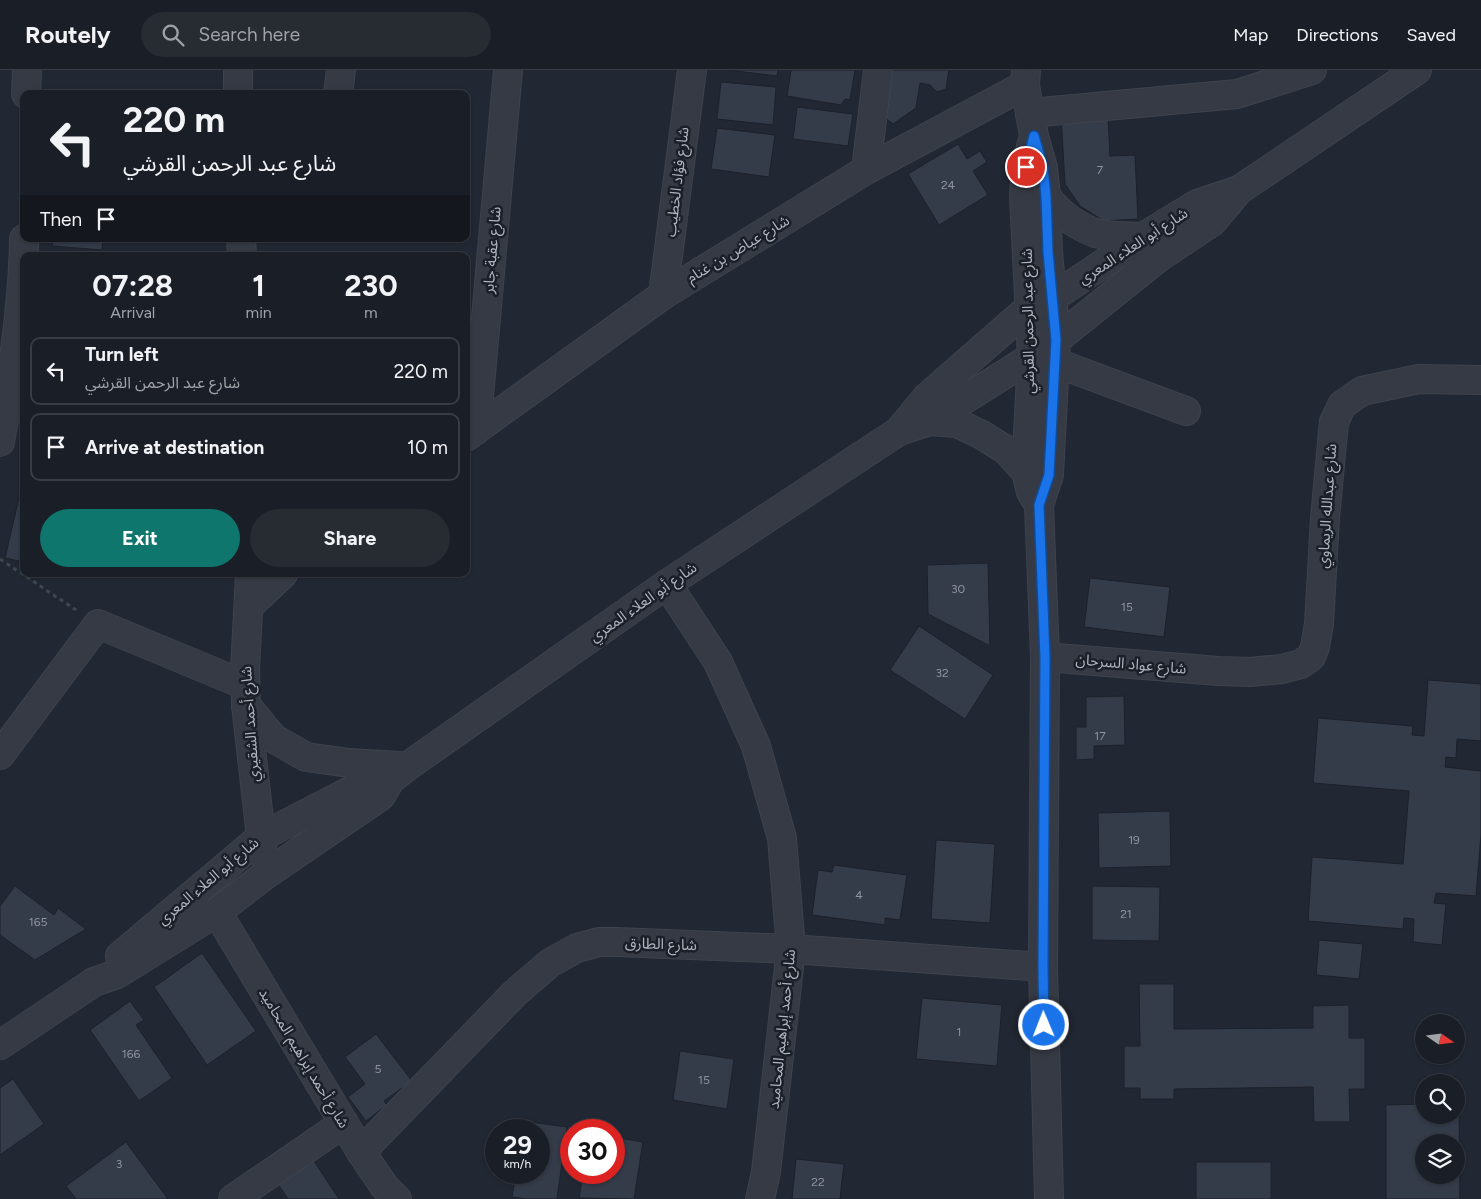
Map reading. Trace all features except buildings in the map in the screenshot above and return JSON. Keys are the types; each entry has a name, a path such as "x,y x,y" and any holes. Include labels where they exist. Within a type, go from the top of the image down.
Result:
{"street":[{"path":"26,90 27,70"},
{"path":"238,70 238,90"},
{"path":"338,90 340,70"},
{"name":"شارع عقبة جابر","path":"471,434 508,70"},
{"name":"شارع فؤاد الخطيب","path":"663,295 692,70"},
{"path":"866,170 878,70"},
{"path":"1032,124 1237,94 1312,70"},
{"name":"شارع أبو العلاء المعري","path":"899,431 927,397 1041,302 1197,204 1239,190 1417,70"},
{"name":"شارع عياض بن غنام","path":"471,434 663,295 866,170 1026,78"},
{"name":"شارع عبد الرحمن القرشي","path":"1026,78 1032,124 1043,168 1046,196 1048,252 1041,302"},
{"name":"شارع عبد الرحمن القرشي","path":"1032,124 1024,197 1041,302 1047,353 1049,475 1039,505 1045,657 1043,967 1049,1199"},
{"name":"شارع أبو العلاء المعري","path":"94,982 117,974 216,912 265,875 381,796 399,773 667,584 899,431 930,421 1047,353 1158,258 1212,222 1239,190"},
{"path":"1046,196 1064,216 1098,234 1143,237"},
{"path":"0,442 10,385 20,306"},
{"path":"1047,353 1186,411"},
{"name":"شارع عبد الرحمن القرشي","path":"1039,505 1031,492 1026,472 1047,353"},
{"name":"شارع عبدالله الريماوي","path":"1218,671 1250,672 1282,669 1301,664 1311,657 1315,647 1319,624 1325,518 1334,422 1342,405 1362,391 1419,379 1481,380"},
{"path":"930,421 957,423 982,435 1006,450 1026,472"},
{"name":"شارع أحمد الشقيري","path":"250,577 245,669 246,695 265,875"},
{"path":"249,606 280,577"},
{"name":"شارع أحمد إبراهيم المحاميد","path":"667,584 718,662 756,746 782,838 792,949 766,1172 760,1199"},
{"path":"0,755 98,624 246,695 273,738 306,757 399,773"},
{"name":"شارع عواد السرحان","path":"1045,657 1218,671"},
{"name":"شارع أبو العلاء المعري","path":"0,1045 94,982 112,963 261,837 371,780 399,773"},
{"name":"شارع أحمد إبراهيم المحاميد","path":"216,912 361,1152 384,1186 397,1199"},
{"name":"شارع الطارق","path":"361,1152 514,994 550,963 577,948 599,942 792,949 1043,967"},
{"path":"233,1199 344,1123"}],"path":[{"path":"0,559 20,572"},
{"path":"27,577 98,624"}],"route":[{"path":"1026,167 1034,136 1043,168 1056,340 1049,475 1039,505 1045,657 1044,1025"}]}
